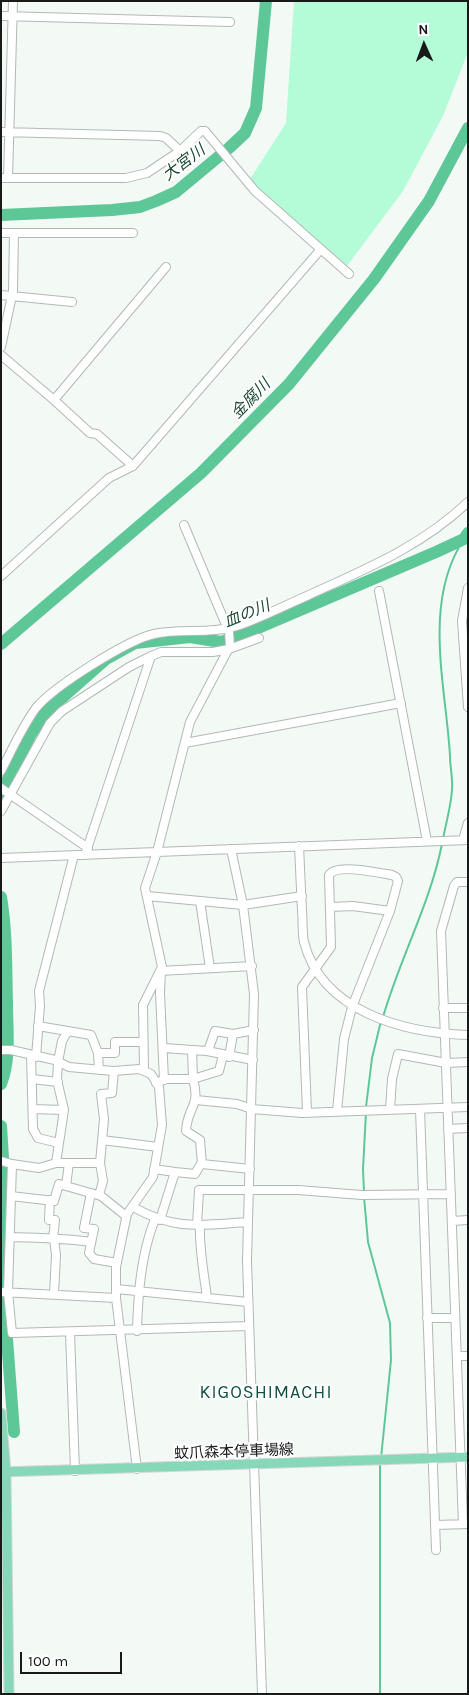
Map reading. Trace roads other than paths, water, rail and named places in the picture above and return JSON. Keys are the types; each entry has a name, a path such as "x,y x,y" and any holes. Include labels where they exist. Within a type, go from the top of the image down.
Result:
{"main road":[{"path":"1,1413 9,1694"},
{"name":"蚊爪森本停車場線","path":"4,1472 464,1457"}],"street":[{"path":"13,1 5,132 5,178 126,178 147,173 180,151 201,131 204,131 255,191 349,274"},
{"path":"1,16 230,22"},
{"path":"5,132 160,136 166,138 180,151"},
{"path":"1,233 133,233"},
{"path":"1,347 12,296 14,233"},
{"path":"1,576 109,478 133,466 321,249"},
{"path":"54,400 166,267"},
{"path":"1,295 72,302"},
{"path":"1,355 90,433 97,434 133,466"},
{"path":"1,771 37,707 66,683 130,643 152,635 171,632 228,630 387,560 445,524 468,502"},
{"path":"144,1071 142,1042 143,1005 162,967 145,888 157,852 190,722 230,648 228,630 184,525"},
{"path":"468,588 462,621 468,707"},
{"path":"379,591 431,841"},
{"path":"1,811 50,722 62,711 129,667 161,652 213,652 259,638"},
{"path":"87,851 151,656"},
{"path":"185,743 401,703"},
{"path":"1,788 87,851"},
{"path":"1,848 2,858 74,855 87,851 157,852 466,840 468,823"},
{"path":"299,846 304,941 315,970 334,994 352,1007 369,1015 444,1035 468,1035"},
{"path":"231,849 243,904 252,966 254,1030 248,1222 248,1302 262,1694"},
{"path":"59,1142 38,1138 33,1128 32,1079 38,1026 38,991 74,855"},
{"path":"307,1112 302,987 331,947 329,875 331,871 363,870 396,877 398,882 390,911 352,1007 344,1039 337,1111"},
{"path":"435,1525 466,1524 464,1457 457,1356 441,931 454,886 458,882 468,882"},
{"path":"147,896 243,904 302,896"},
{"path":"200,900 210,968"},
{"path":"330,907 354,906 390,911"},
{"path":"160,971 252,966"},
{"path":"160,971 164,1080"},
{"path":"444,1008 468,1008"},
{"path":"38,1026 91,1035 98,1053 100,1070"},
{"path":"208,1051 214,1032 232,1034 254,1030"},
{"path":"56,1162 64,1110 58,1082 58,1062 62,1041 68,1031"},
{"path":"156,1083 164,1080 193,1079 219,1071 226,1056 232,1034"},
{"path":"98,1053 115,1053 115,1042 142,1042"},
{"path":"164,1048 208,1051 253,1060"},
{"path":"5,1050 58,1062 69,1067 114,1071 139,1069 151,1074 156,1083 162,1109 161,1137 153,1177 126,1216 117,1263 116,1298 137,1469"},
{"path":"192,1050 196,1100 187,1121 186,1131 200,1140 202,1162 195,1174 199,1190 199,1249 203,1264 206,1298"},
{"path":"390,1110 392,1079 398,1054 446,1063 468,1062"},
{"path":"114,1071 112,1093 101,1094 104,1119 100,1163 102,1181 95,1194 84,1228 94,1229 90,1253 94,1259 117,1263"},
{"path":"32,1079 58,1082"},
{"path":"196,1100 237,1104 252,1109 307,1112 468,1107"},
{"path":"33,1109 64,1110"},
{"path":"420,1109 436,1550"},
{"path":"448,1129 468,1128"},
{"path":"102,1140 158,1147"},
{"path":"100,1163 56,1162 39,1168 7,1162 11,1196 10,1237 5,1292 12,1333 120,1332 249,1326"},
{"path":"202,1162 202,1164 219,1167 250,1169"},
{"path":"66,1186 69,1163"},
{"path":"154,1169 195,1174"},
{"path":"137,1331 138,1291 150,1233 158,1219 175,1172"},
{"path":"11,1196 54,1201 59,1184 95,1194 126,1216"},
{"path":"199,1190 298,1190 362,1196 451,1194"},
{"path":"50,1200 49,1220 55,1220 54,1294"},
{"path":"133,1206 158,1219 180,1225 248,1222"},
{"path":"452,1221 468,1220"},
{"path":"10,1237 54,1239 63,1237 92,1242"},
{"path":"116,1289 248,1302"},
{"path":"5,1292 116,1298"},
{"path":"428,1318 456,1318"},
{"path":"70,1332 75,1470"},
{"path":"457,1356 468,1356"}],"waterway":[{"name":"大宮川","path":"1,215 140,207 176,192 245,133 256,108 266,1"},
{"name":"金腐川","path":"1,644 201,473 289,384 374,279 429,201 468,128"},
{"name":"血の川","path":"1,793 31,734 46,712 106,659 135,643 190,637 221,642 237,637 436,552 464,539 468,533"},
{"path":"443,839 451,802 452,786 440,645 440,617 444,590 451,564 464,539"},
{"path":"383,1017 423,910 442,844"},
{"name":"血の川","path":"1,897 5,937 8,1044 1,1084"},
{"path":"366,1107 372,1058 381,1021"},
{"path":"364,1192 363,1169 366,1112"},
{"name":"血の川","path":"1,1126 6,1207 3,1286 14,1432"},
{"path":"364,1197 368,1242 390,1323 391,1360 381,1458"},
{"path":"380,1463 380,1693"}],"district":[{"name":"KIGOSHIMACHI","path":"266,1393"}]}
